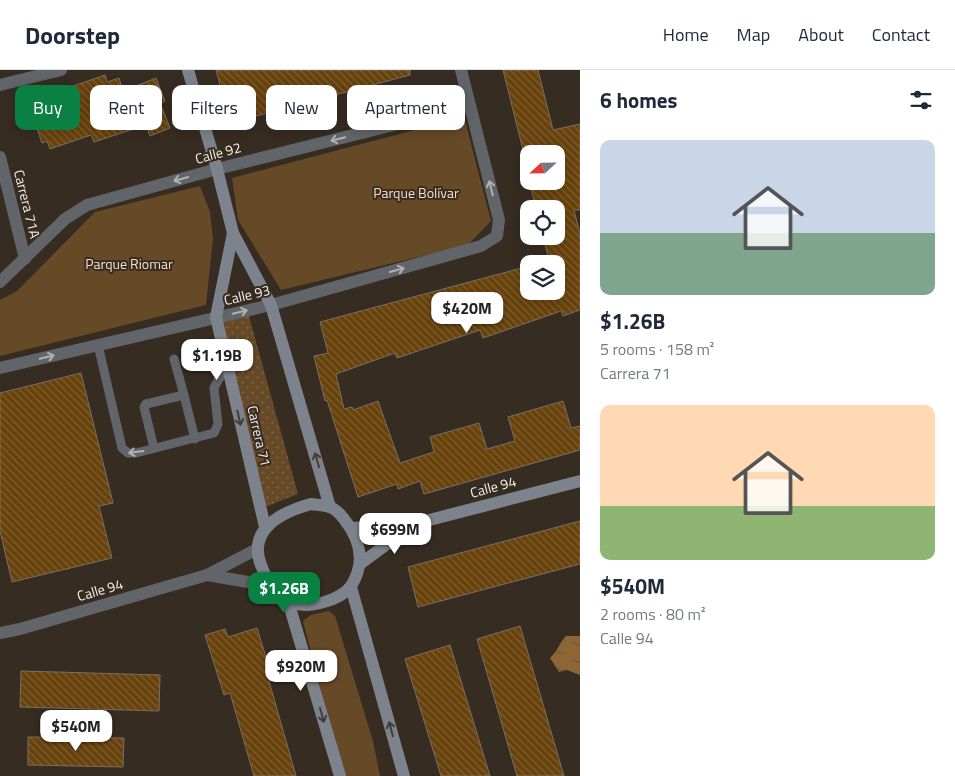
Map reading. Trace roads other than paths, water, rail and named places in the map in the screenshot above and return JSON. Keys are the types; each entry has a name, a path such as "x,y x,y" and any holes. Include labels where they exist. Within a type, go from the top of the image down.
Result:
{"street":[{"path":"0,84 61,70"},
{"name":"Carrera 71","path":"188,70 217,169 233,233 271,305 330,507"},
{"path":"461,70 470,106"},
{"name":"Calle 92","path":"0,282 65,219 87,205 217,169 470,106"},
{"name":"Calle 93","path":"0,368 271,305 482,246 497,236 499,220 470,106"},
{"name":"Carrera 71A","path":"0,157 25,259"},
{"name":"Carrera 71","path":"233,233 216,317 265,528"},
{"name":"Calle 94","path":"352,528 414,524 580,481"},
{"path":"311,504 330,507 341,515 352,528 360,550 360,564 351,586 343,595 313,605 299,605 288,601 272,586 266,577 257,550 265,528 278,517 294,508 311,504"},
{"name":"Calle 94","path":"360,564 414,524"},
{"name":"Calle 94","path":"0,633 20,629 208,575 257,550"},
{"name":"Calle 94","path":"208,575 272,586"},
{"path":"351,586 404,776"},
{"path":"288,601 340,776"}],"lane":[{"path":"98,345 122,448 128,453 136,453 195,439 214,432 218,424 214,388 227,364"},
{"path":"174,360 195,439"},
{"path":"154,448 144,407 146,404 184,395"}],"water":[{"path":"566,636 580,636 580,675 567,670 559,672 550,658"}],"park label":[{"name":"Parque Bolívar","path":"416,193"},
{"name":"Parque Riomar","path":"129,264"}]}
